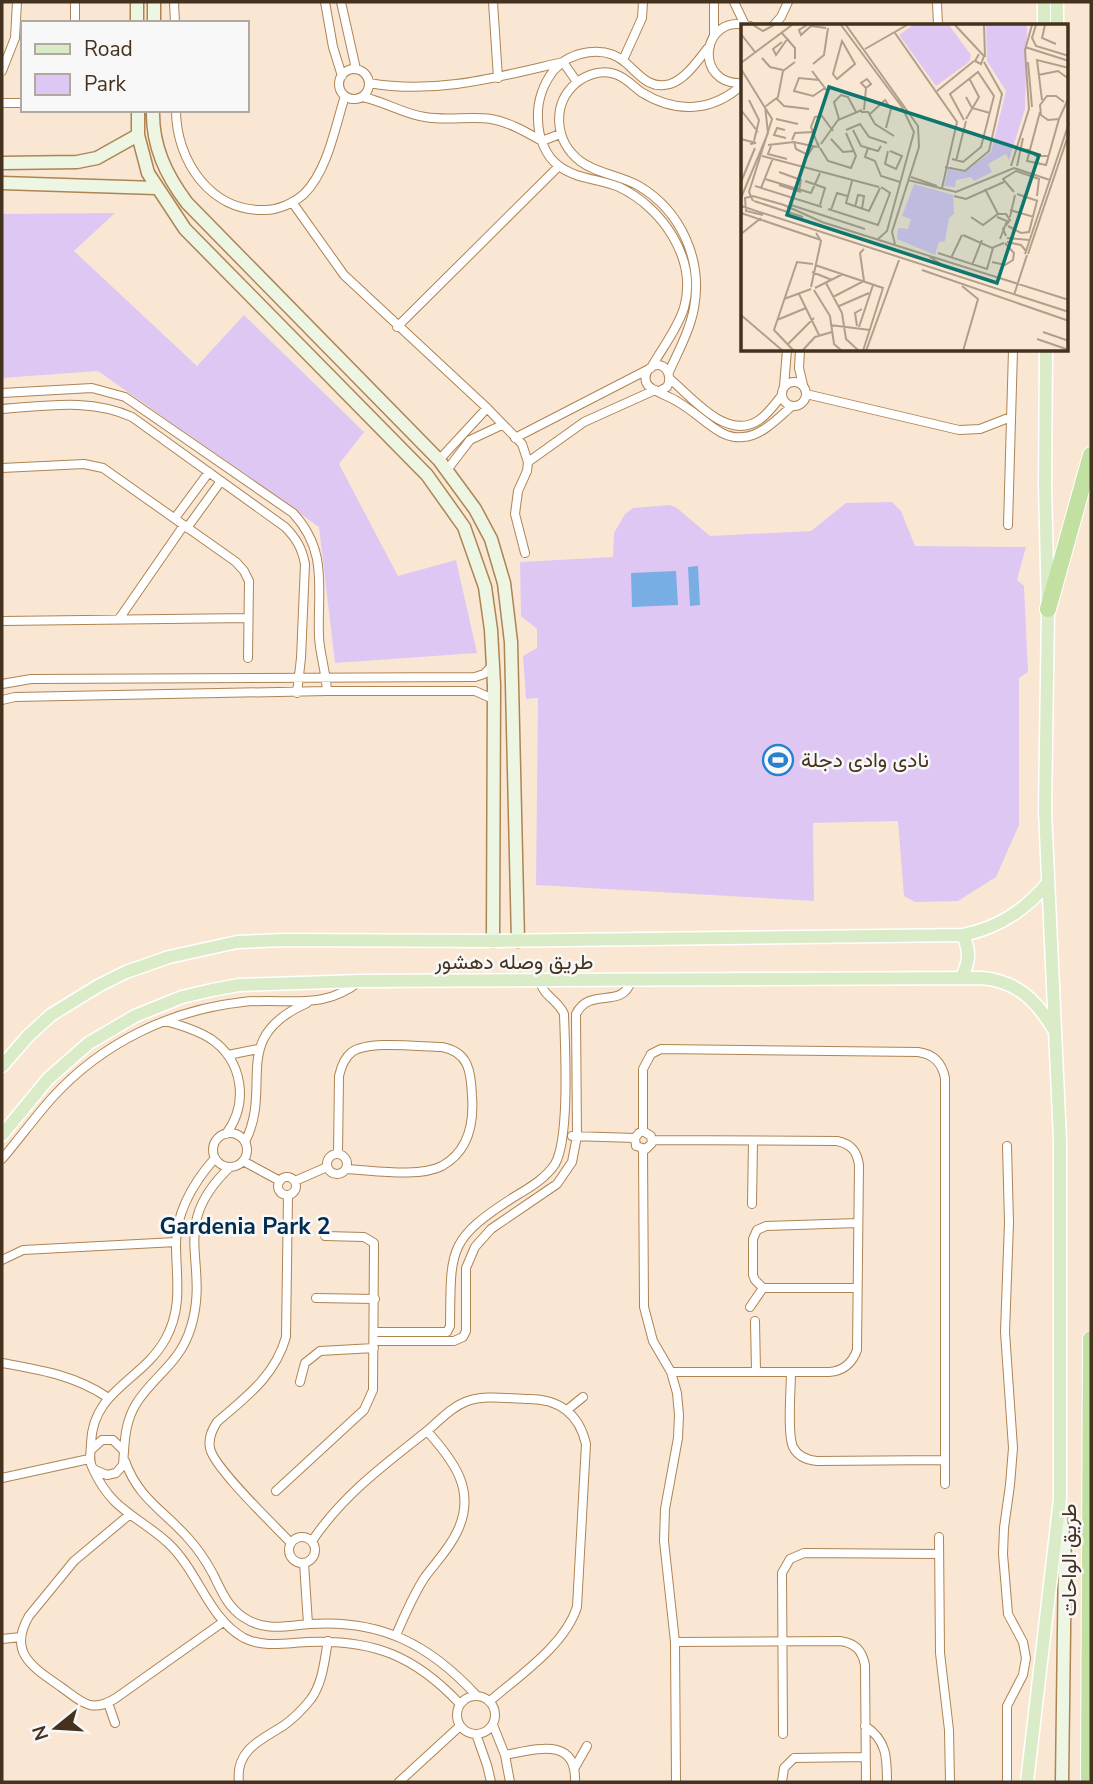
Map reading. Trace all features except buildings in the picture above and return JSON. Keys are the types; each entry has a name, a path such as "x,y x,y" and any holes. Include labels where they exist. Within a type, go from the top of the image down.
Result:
{"highway":[{"path":"1048,609 1091,455"},
{"name":"طريق الواحات","path":"1089,1782 1091,1339"}],"main road":[{"path":"1044,2 1044,24"},
{"path":"1057,2 1057,24"},
{"path":"1027,1782 1060,1499 1060,1140 1047,884 1045,743 1048,609 1045,485 1047,352"},
{"name":"طريق وصله دهشور","path":"2,1066 51,1015 79,996 127,972 197,950 237,942 963,935 1006,921 1028,906 1047,884"},
{"path":"961,978 968,963 967,945 963,935"},
{"name":"طريق وصله دهشور","path":"2,1135 48,1079 68,1060 111,1028 160,1005 239,985 360,981 998,979 1016,987 1034,1000 1055,1032"}],"street":[{"path":"2,71 15,38 17,2"},
{"path":"75,2 75,21"},
{"path":"137,2 137,21"},
{"path":"154,2 154,21"},
{"path":"174,2 175,21"},
{"path":"326,2 333,47 342,76 340,88 350,99 362,97 379,101 404,112 425,117 490,119 517,127 542,141 561,134"},
{"path":"341,2 356,69"},
{"path":"493,2 498,78"},
{"path":"623,60 642,18 643,2"},
{"path":"369,83 392,87 473,83 563,62 586,52 598,52 623,60 639,77 649,83 671,84 680,79 708,48 714,35 714,2"},
{"path":"734,2 746,24"},
{"path":"775,24 788,2"},
{"path":"937,2 937,24"},
{"path":"714,35 730,25 741,25"},
{"path":"708,48 709,61 715,73 725,81 741,84"},
{"path":"563,62 577,82"},
{"path":"563,62 547,80 537,116 542,141 549,156 571,173 619,188 646,204 666,225 685,265 685,305 678,324 646,374 647,384 695,412 723,433 735,437 751,436 803,401 800,352"},
{"path":"342,76 356,69 366,75 369,88 362,97"},
{"path":"528,462 576,427 667,387 694,310 695,272 690,247 678,223 652,196 633,183 582,163 569,150 561,134 559,111 563,100 577,82 595,74 615,74 650,97 689,107 717,103 732,95 741,86"},
{"path":"176,112 179,136 185,154 204,186 218,199 235,207 253,211 273,210 302,196 316,176 326,155 345,96"},
{"path":"2,103 21,103"},
{"path":"138,112 138,135 145,165 156,188 185,229 431,480 464,527 479,567 490,618 494,699 493,941"},
{"path":"153,112 155,141 161,160 176,189 187,203 443,465 486,529 503,583 511,642 518,941"},
{"path":"2,163 87,160 110,152 138,135"},
{"path":"397,327 559,166"},
{"path":"2,183 156,188"},
{"path":"646,204 647,198 652,196"},
{"path":"292,202 344,275 522,444 528,462 518,491 515,514 525,553"},
{"path":"253,300 269,286"},
{"path":"515,438 657,366 664,367 718,419 735,426 745,426 762,419 782,395 787,352"},
{"path":"1008,525 1013,352"},
{"path":"784,386 793,381 804,389 960,430 980,429 1011,417"},
{"path":"2,393 92,388 125,397 293,513 307,530 319,564 319,638 327,691"},
{"path":"782,395 785,402 792,406"},
{"path":"2,409 89,404 118,411 132,417 285,527 295,537 305,564 303,635 297,693"},
{"path":"431,480 487,408"},
{"path":"443,465 470,440 502,425"},
{"path":"2,468 84,464 97,466 115,475 244,571 248,581 248,658"},
{"path":"175,518 209,472"},
{"path":"118,619 221,481"},
{"path":"2,621 248,618"},
{"path":"2,684 31,679 475,677 484,674 493,665"},
{"path":"2,700 15,697 327,691 475,691 494,699"},
{"path":"494,820 516,820"},
{"path":"2,1160 52,1098 85,1067 122,1041 164,1021 204,1008 266,1000 308,1002 336,997 360,981"},
{"path":"300,1382 305,1363 320,1351 374,1340 442,1334 449,1330 451,1268 458,1244 474,1224 547,1174 561,1150 564,1135 564,1014 559,1004 542,990 540,981"},
{"path":"408,1337 458,1341 463,1337 466,1331 465,1280 470,1257 482,1237 557,1184 565,1174 576,1149 576,1014 588,1001 626,992 631,981"},
{"path":"245,1142 251,1131 257,1107 255,1071 258,1049 282,1017 308,1002"},
{"path":"564,1014 576,1014"},
{"path":"164,1021 211,1039 228,1055 238,1077 241,1101 233,1124 226,1134 216,1141 213,1150 221,1165 230,1167"},
{"path":"327,1167 336,1174 345,1169 417,1172 441,1166 451,1159 466,1141 473,1119 472,1074 465,1058 451,1048 442,1047 370,1046 352,1052 341,1067 339,1076 338,1153 346,1160 345,1169"},
{"path":"228,1055 258,1049"},
{"path":"643,1131 643,1069 651,1054 661,1049 918,1052 934,1057 945,1078 945,1484"},
{"path":"643,1131 650,1134 652,1140 650,1146 643,1149 636,1146 635,1138 643,1131"},
{"path":"226,1134 237,1135 245,1142 247,1152 243,1161 230,1167 206,1194 194,1226 197,1299 190,1331 175,1360 143,1394 128,1421 125,1461 137,1488 196,1548 221,1592 240,1616 266,1627 353,1625 396,1635 439,1660 476,1695 490,1701 496,1715 493,1725 483,1733 476,1734 460,1726 457,1715 460,1704 476,1695"},
{"path":"564,1135 635,1138"},
{"path":"652,1140 833,1140 851,1146 859,1165 857,1350 850,1364 836,1371 671,1371"},
{"path":"752,1204 753,1141"},
{"path":"1007,1146 1009,1223 1005,1332 1013,1448 1003,1554 1008,1614 1023,1643 1026,1658 1023,1675 1007,1706 1007,1782"},
{"path":"643,1149 644,1307 653,1341 671,1371 677,1393 678,1438 668,1486 664,1541 675,1642 676,1782"},
{"path":"327,1167 330,1156 338,1153"},
{"path":"215,1158 197,1180 184,1205 176,1242 178,1300 167,1337 145,1367 107,1397 94,1422 90,1454 93,1469 107,1494 181,1557 223,1622 235,1632 263,1644 328,1641 389,1651 427,1674 460,1704"},
{"path":"243,1161 280,1181"},
{"path":"295,1181 327,1167"},
{"path":"280,1181 289,1177 295,1181 296,1189 288,1195"},
{"path":"280,1181 281,1192 288,1195"},
{"path":"520,1194 528,1205"},
{"path":"288,1195 286,1337 282,1350 270,1374 218,1422 210,1439 210,1448 218,1464 291,1544 291,1555 296,1561 304,1563"},
{"path":"858,1223 761,1227 753,1239 755,1280 763,1288 858,1288"},
{"path":"276,1490 364,1410 373,1390 375,1247 371,1240 364,1237 326,1236"},
{"path":"2,1260 23,1250 176,1242"},
{"path":"750,1307 763,1288"},
{"path":"316,1298 375,1299"},
{"path":"755,1321 755,1371"},
{"path":"2,1363 72,1378 107,1397"},
{"path":"791,1372 791,1440 800,1456 817,1461 945,1460"},
{"path":"567,1410 583,1397"},
{"path":"312,1541 334,1513 378,1469 456,1406 474,1399 540,1399 551,1401 567,1410 578,1422 586,1444 577,1607 567,1630 559,1640 490,1701"},
{"path":"396,1635 414,1595 453,1539 463,1514 461,1478 453,1461 427,1431"},
{"path":"2,1478 90,1454 97,1442 107,1439 117,1442 124,1451"},
{"path":"93,1469 112,1475 125,1461"},
{"path":"1060,1499 1065,1555 1062,1782"},
{"path":"129,1515 91,1545 58,1578 29,1616 21,1637 22,1648 33,1667 81,1702 90,1705 108,1703 223,1622"},
{"path":"291,1544 303,1537 312,1541 314,1554 304,1563"},
{"path":"939,1537 940,1653 949,1730 950,1782"},
{"path":"783,1734 782,1573 785,1565 804,1553 939,1553"},
{"path":"304,1563 309,1624"},
{"path":"2,1639 21,1637"},
{"path":"239,1782 241,1761 248,1749 257,1740 285,1724 311,1698 321,1682 328,1641"},
{"path":"675,1642 847,1642 860,1650 865,1665 866,1782"},
{"path":"108,1703 115,1723"},
{"path":"493,1725 505,1755 510,1782"},
{"path":"399,1782 460,1726"},
{"path":"865,1726 884,1746 887,1755 887,1782"},
{"path":"476,1734 488,1765 491,1782"},
{"path":"575,1769 587,1746"},
{"path":"505,1755 554,1748 570,1759 575,1769 575,1782"},
{"path":"782,1782 783,1768 794,1758 865,1757"}],"green space":[{"path":"115,213 74,251 197,366 244,315 364,432 339,464 398,576 456,560 477,653 335,663 319,527 98,371 2,378 2,214"},
{"name":"نادى وادى دجلة","path":"892,502 901,511 915,546 1026,547 1017,580 1024,586 1028,672 1019,678 1019,825 996,877 958,901 915,902 904,896 898,821 813,823 814,901 536,885 538,698 526,699 523,656 537,648 537,629 521,616 520,562 613,557 614,533 625,514 633,508 670,505 710,536 811,531 846,503"}],"water":[{"path":"698,566 700,605 690,606 688,567"},
{"path":"676,571 678,605 632,607 631,573"}],"place":[{"name":"نادى وادى دجلة","path":"778,760"}],"district":[{"name":"Gardenia Park 2","path":"245,1226"}]}
